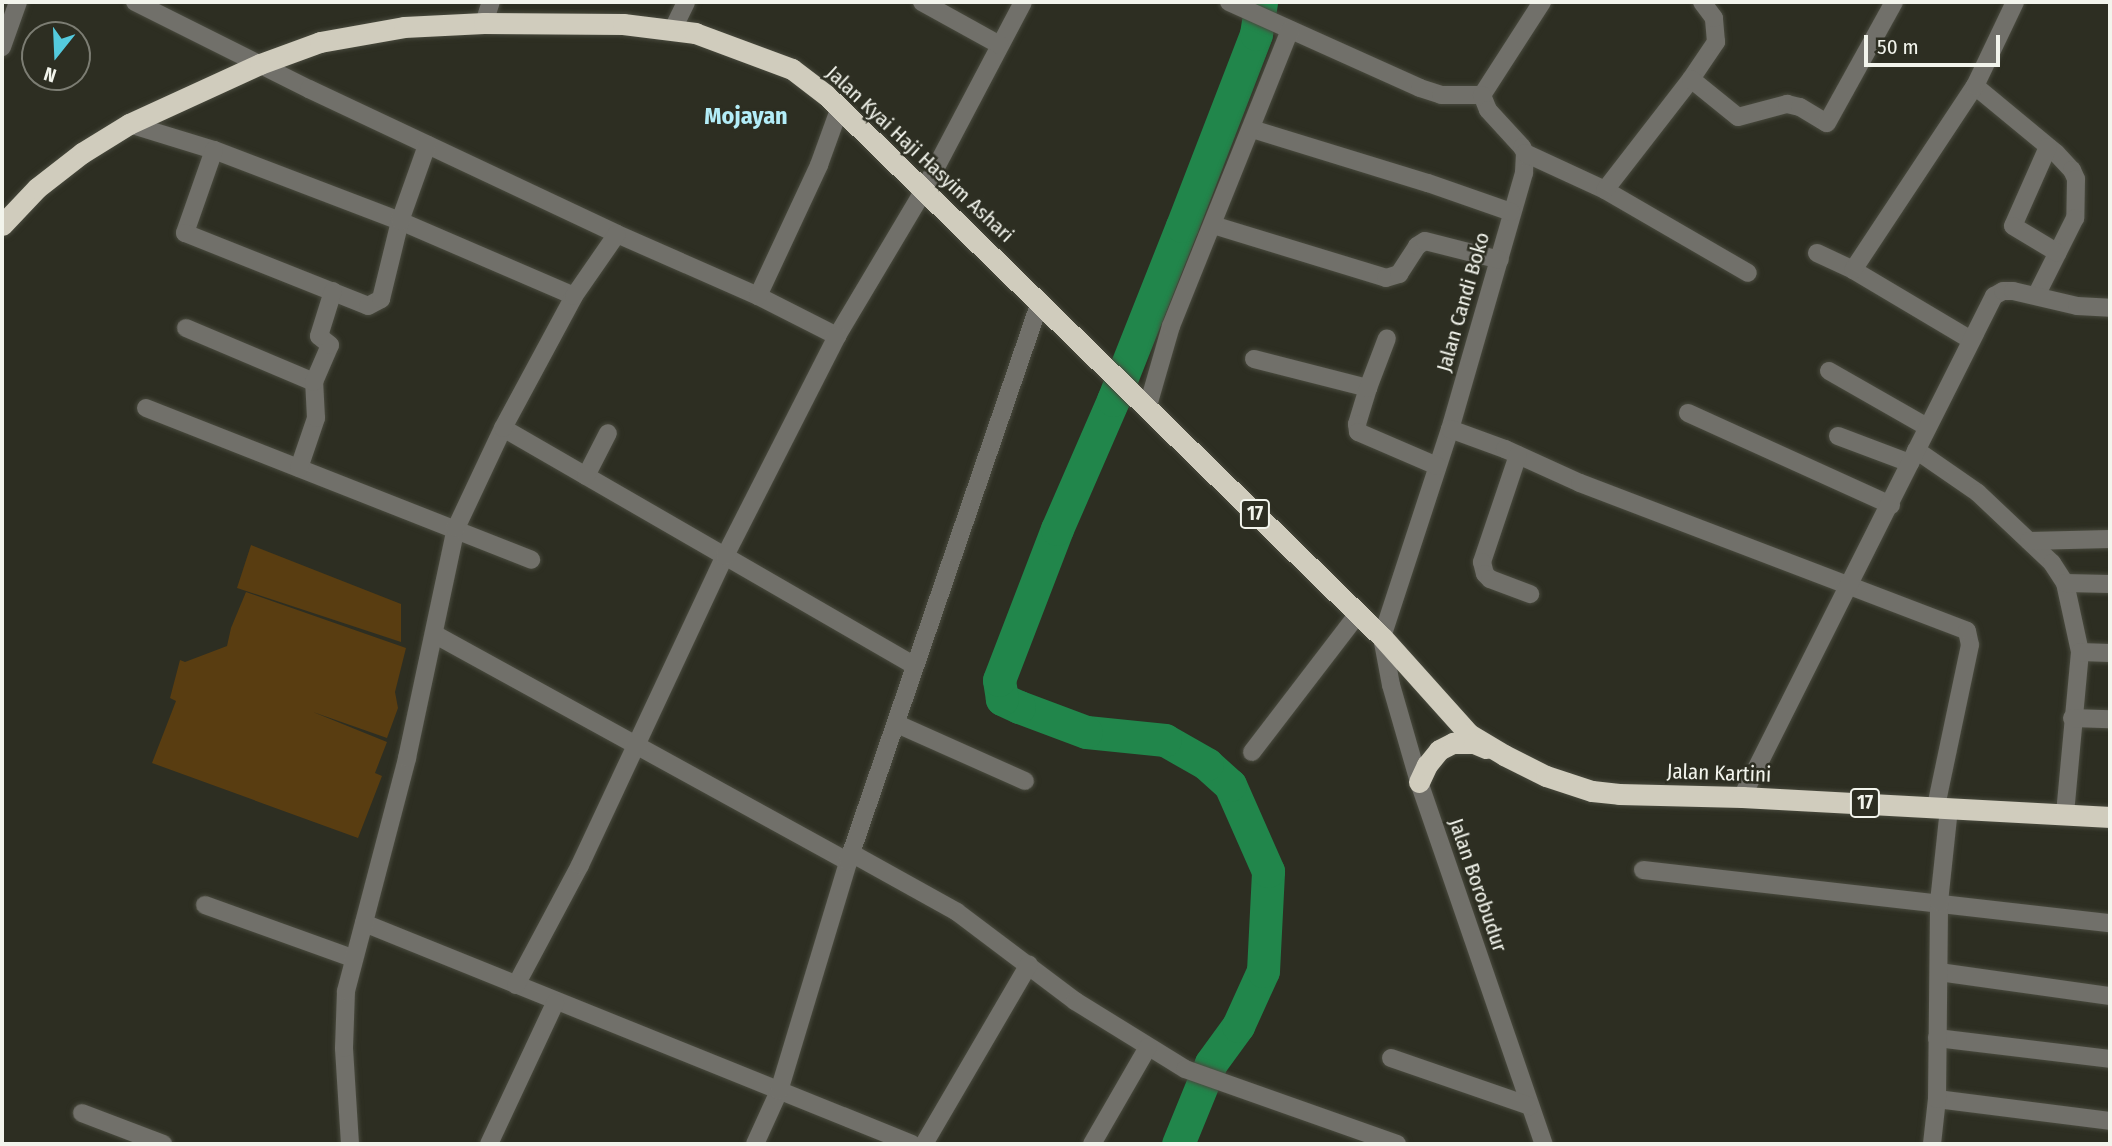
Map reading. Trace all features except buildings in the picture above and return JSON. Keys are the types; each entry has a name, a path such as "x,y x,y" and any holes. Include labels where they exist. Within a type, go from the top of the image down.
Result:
{"highway":[{"name":"Jalan Kyai Haji Hasyim Ashari","path":"2,225 37,188 82,152 129,124 260,64 320,42 404,27 484,23 623,24 673,29 732,45 792,69 840,107 1382,637"},
{"name":"Jalan Kartini","path":"1382,637 1469,734 1546,776 1592,791 2110,817"},
{"path":"1419,782 1433,757 1453,743 1474,743 1504,755"}],"street":[{"path":"2,47 18,2"},
{"path":"135,2 428,145 617,234 758,296 837,336"},
{"path":"484,23 491,2"},
{"path":"673,29 686,2"},
{"path":"922,2 1000,46"},
{"path":"516,985 580,865 725,556 837,336 925,190 1023,2"},
{"path":"1228,2 1441,95 1482,95"},
{"path":"1482,95 1542,2"},
{"path":"1605,190 1691,79 1716,42 1714,18 1702,2"},
{"path":"1691,79 1735,116 1792,104 1827,123 1894,2"},
{"path":"1853,270 1975,86 2015,2"},
{"path":"1147,410 1171,326 1252,129 1282,26"},
{"path":"1975,86 2048,147 2071,170 2077,197 2075,218 2037,294"},
{"path":"1482,95 1488,110 1525,153 1605,190 1748,272"},
{"path":"758,296 820,165 840,107"},
{"path":"129,124 214,150 400,221 574,296"},
{"path":"1252,129 1428,183 1511,212"},
{"path":"214,150 185,233 368,306 378,303 400,221 428,145"},
{"path":"2048,147 2012,226 2057,253"},
{"name":"Jalan Candi Boko","path":"1382,637 1450,429 1500,260 1511,212 1524,173 1525,153"},
{"path":"1213,225 1386,278 1399,274 1417,246 1425,242 1500,260"},
{"path":"350,1144 343,1016 352,958 364,923 407,758 456,528 503,428 574,296 617,234"},
{"path":"1816,253 1853,270 1971,340"},
{"path":"299,468 316,418 314,382 330,345 319,337 333,291"},
{"path":"1742,797 1994,296 2003,291 2037,294 2077,306 2110,309"},
{"path":"755,1144 779,1091 850,858 897,724 913,665 1040,302"},
{"path":"186,328 314,382"},
{"path":"1387,338 1368,388 1357,424 1358,432 1437,466"},
{"path":"1254,359 1368,388"},
{"path":"1829,371 1927,427"},
{"path":"146,408 456,528 531,560"},
{"path":"1688,413 1891,505"},
{"path":"503,428 913,665"},
{"path":"1450,429 1518,455 1580,484 1960,628 1969,635 1943,808 1937,1100 1932,1144"},
{"path":"586,476 608,433"},
{"path":"1838,436 1913,456 1978,493 2052,563 2064,583 2080,652 2065,814"},
{"path":"1518,455 1482,562 1485,574 1490,579 1530,594"},
{"path":"2029,541 2110,539"},
{"path":"2064,583 2110,584"},
{"path":"1252,752 1358,614"},
{"path":"434,634 850,858 939,901 1029,964 1075,1001 1185,1069 1397,1144"},
{"name":"Jalan Borobudur","path":"1382,637 1391,685 1419,782 1544,1144"},
{"path":"2080,652 2110,653"},
{"path":"2072,718 2110,719"},
{"path":"897,724 1025,781"},
{"path":"1643,870 2110,923"},
{"path":"205,905 352,958"},
{"path":"364,923 555,1003 912,1144"},
{"path":"924,1144 1029,964"},
{"path":"1939,972 2110,996"},
{"path":"489,1144 555,1003"},
{"path":"1937,1038 2110,1059"},
{"path":"1092,1144 1148,1047"},
{"path":"1391,1058 1530,1106"},
{"path":"1937,1100 2110,1121"},
{"path":"82,1113 163,1144"}],"shaded area":[{"path":"251,545 401,604 401,642 237,588"},
{"path":"246,592 406,648 395,692 398,708 387,738 313,712 387,742 375,773 382,776 358,838 152,763 176,701 170,698 180,660 185,662 227,646 231,628"}],"waterway":[{"path":"1178,1144 1211,1063 1238,1026 1263,971 1268,871 1230,785 1207,764 1165,740 1086,732 1019,707 1002,699 999,680 1057,529 1113,400 1182,226 1256,34 1261,2"}],"district":[{"name":"Mojayan","path":"746,117"}]}
